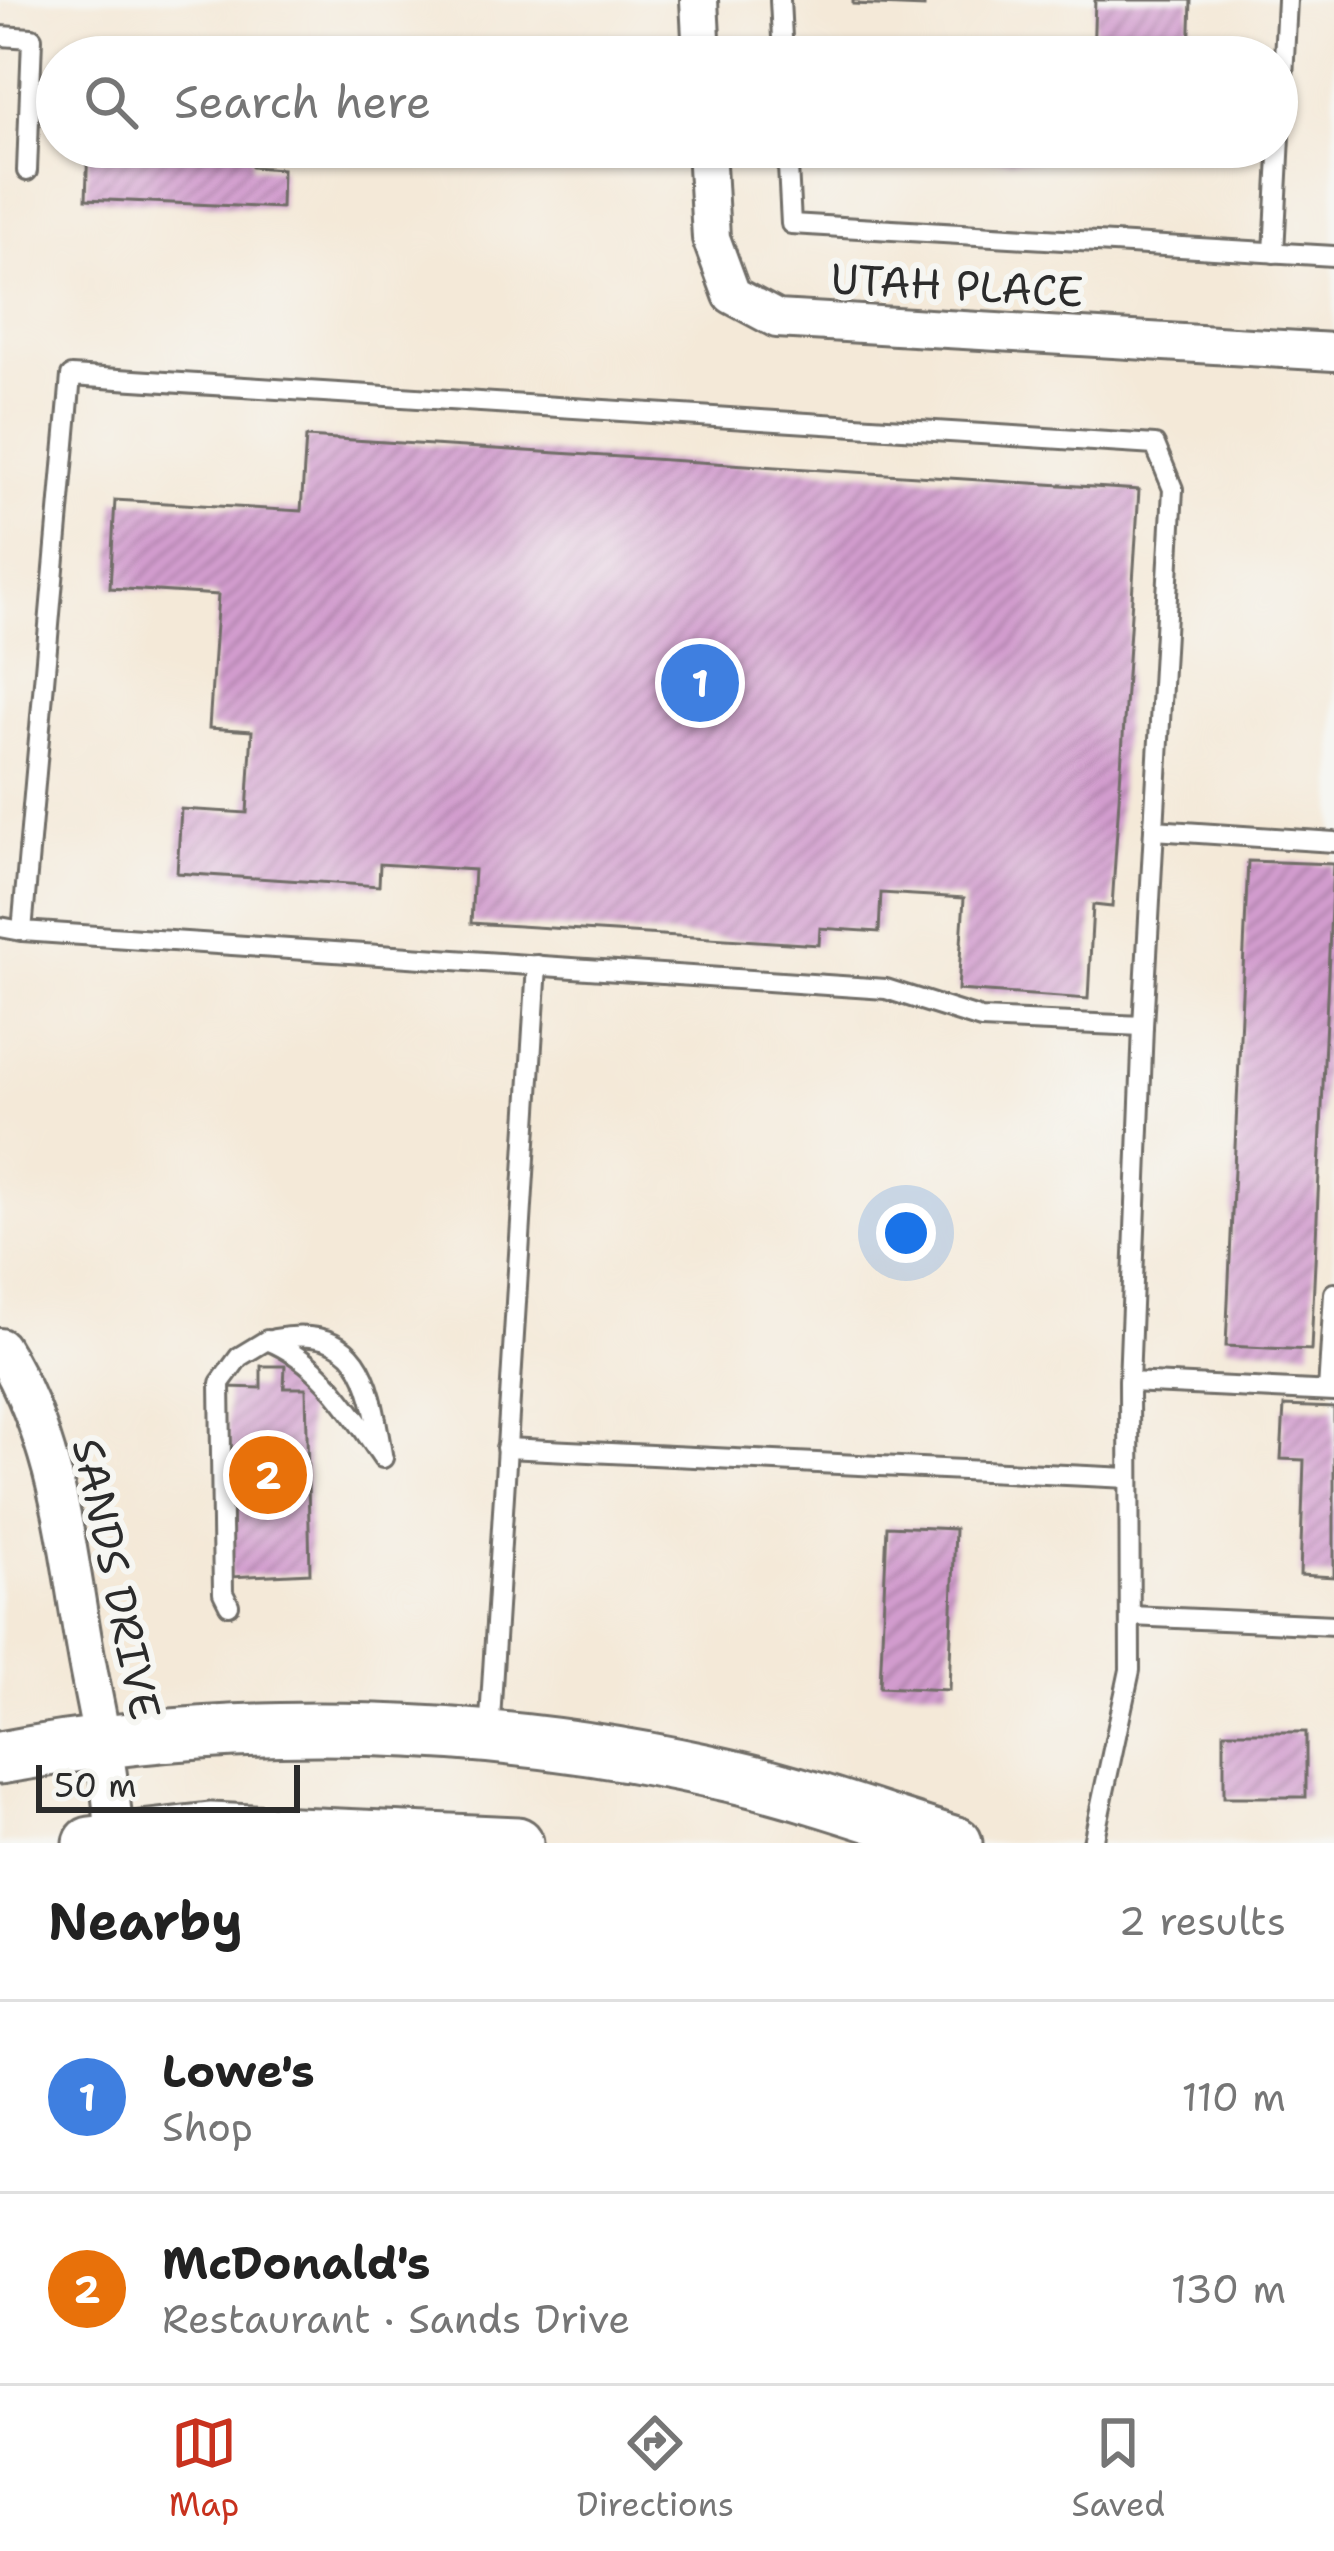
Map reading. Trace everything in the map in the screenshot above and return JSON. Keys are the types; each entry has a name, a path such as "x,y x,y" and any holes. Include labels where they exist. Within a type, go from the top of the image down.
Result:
{"street":[{"path":"699,0 701,36"},
{"name":"UTAH PLACE","path":"707,168 711,238 732,295 777,319 1334,352"},
{"name":"SANDS DRIVE","path":"0,1347 28,1393 52,1466 105,1738 108,1842"},
{"path":"0,1758 105,1738 329,1729 489,1736 737,1777 956,1843"},
{"path":"108,1842 210,1829 282,1829 517,1843"}],"lane":[{"path":"780,0 781,36"},
{"path":"1284,36 1286,0"},
{"path":"0,36 32,38 27,171"},
{"path":"788,168 791,224 1334,256"},
{"path":"1274,253 1278,168"},
{"path":"22,931 70,376 1155,445 1173,489 1143,1026 1130,1382 1130,1670 1093,1843"},
{"path":"1154,830 1334,842"},
{"path":"0,927 886,989 980,1019 1143,1026"},
{"path":"489,1736 537,964"},
{"path":"1130,1382 1331,1392 1334,1293"},
{"path":"230,1605 223,1593 220,1383 239,1357 268,1340 308,1337 345,1347 369,1377 382,1458 338,1394 298,1352 268,1340"},
{"path":"506,1448 1130,1478"},
{"path":"1130,1616 1334,1625"}],"building":[{"path":"853,0 924,0 924,7 853,4"},
{"path":"1095,0 1191,0 1190,36 1094,36"},
{"path":"87,168 282,169 281,208 86,199"},
{"path":"306,437 1139,490 1112,907 1093,905 1088,999 958,990 964,898 881,893 879,932 820,928 819,945 471,923 474,870 380,864 379,886 177,873 181,809 247,813 252,731 209,728 218,595 110,588 115,500 301,511"},
{"path":"1248,861 1333,864 1311,1350 1226,1346"},
{"path":"261,1366 285,1366 284,1388 306,1388 310,1573 230,1577 227,1387 261,1388"},
{"path":"1284,1406 1334,1408 1334,1577 1300,1575 1304,1460 1281,1459"},
{"path":"887,1526 955,1529 949,1690 880,1687"},
{"path":"1224,1732 1306,1732 1306,1797 1224,1797"}],"place":[{"name":"Lowe's","path":"700,683"},
{"name":"McDonald's","path":"268,1475"}]}
